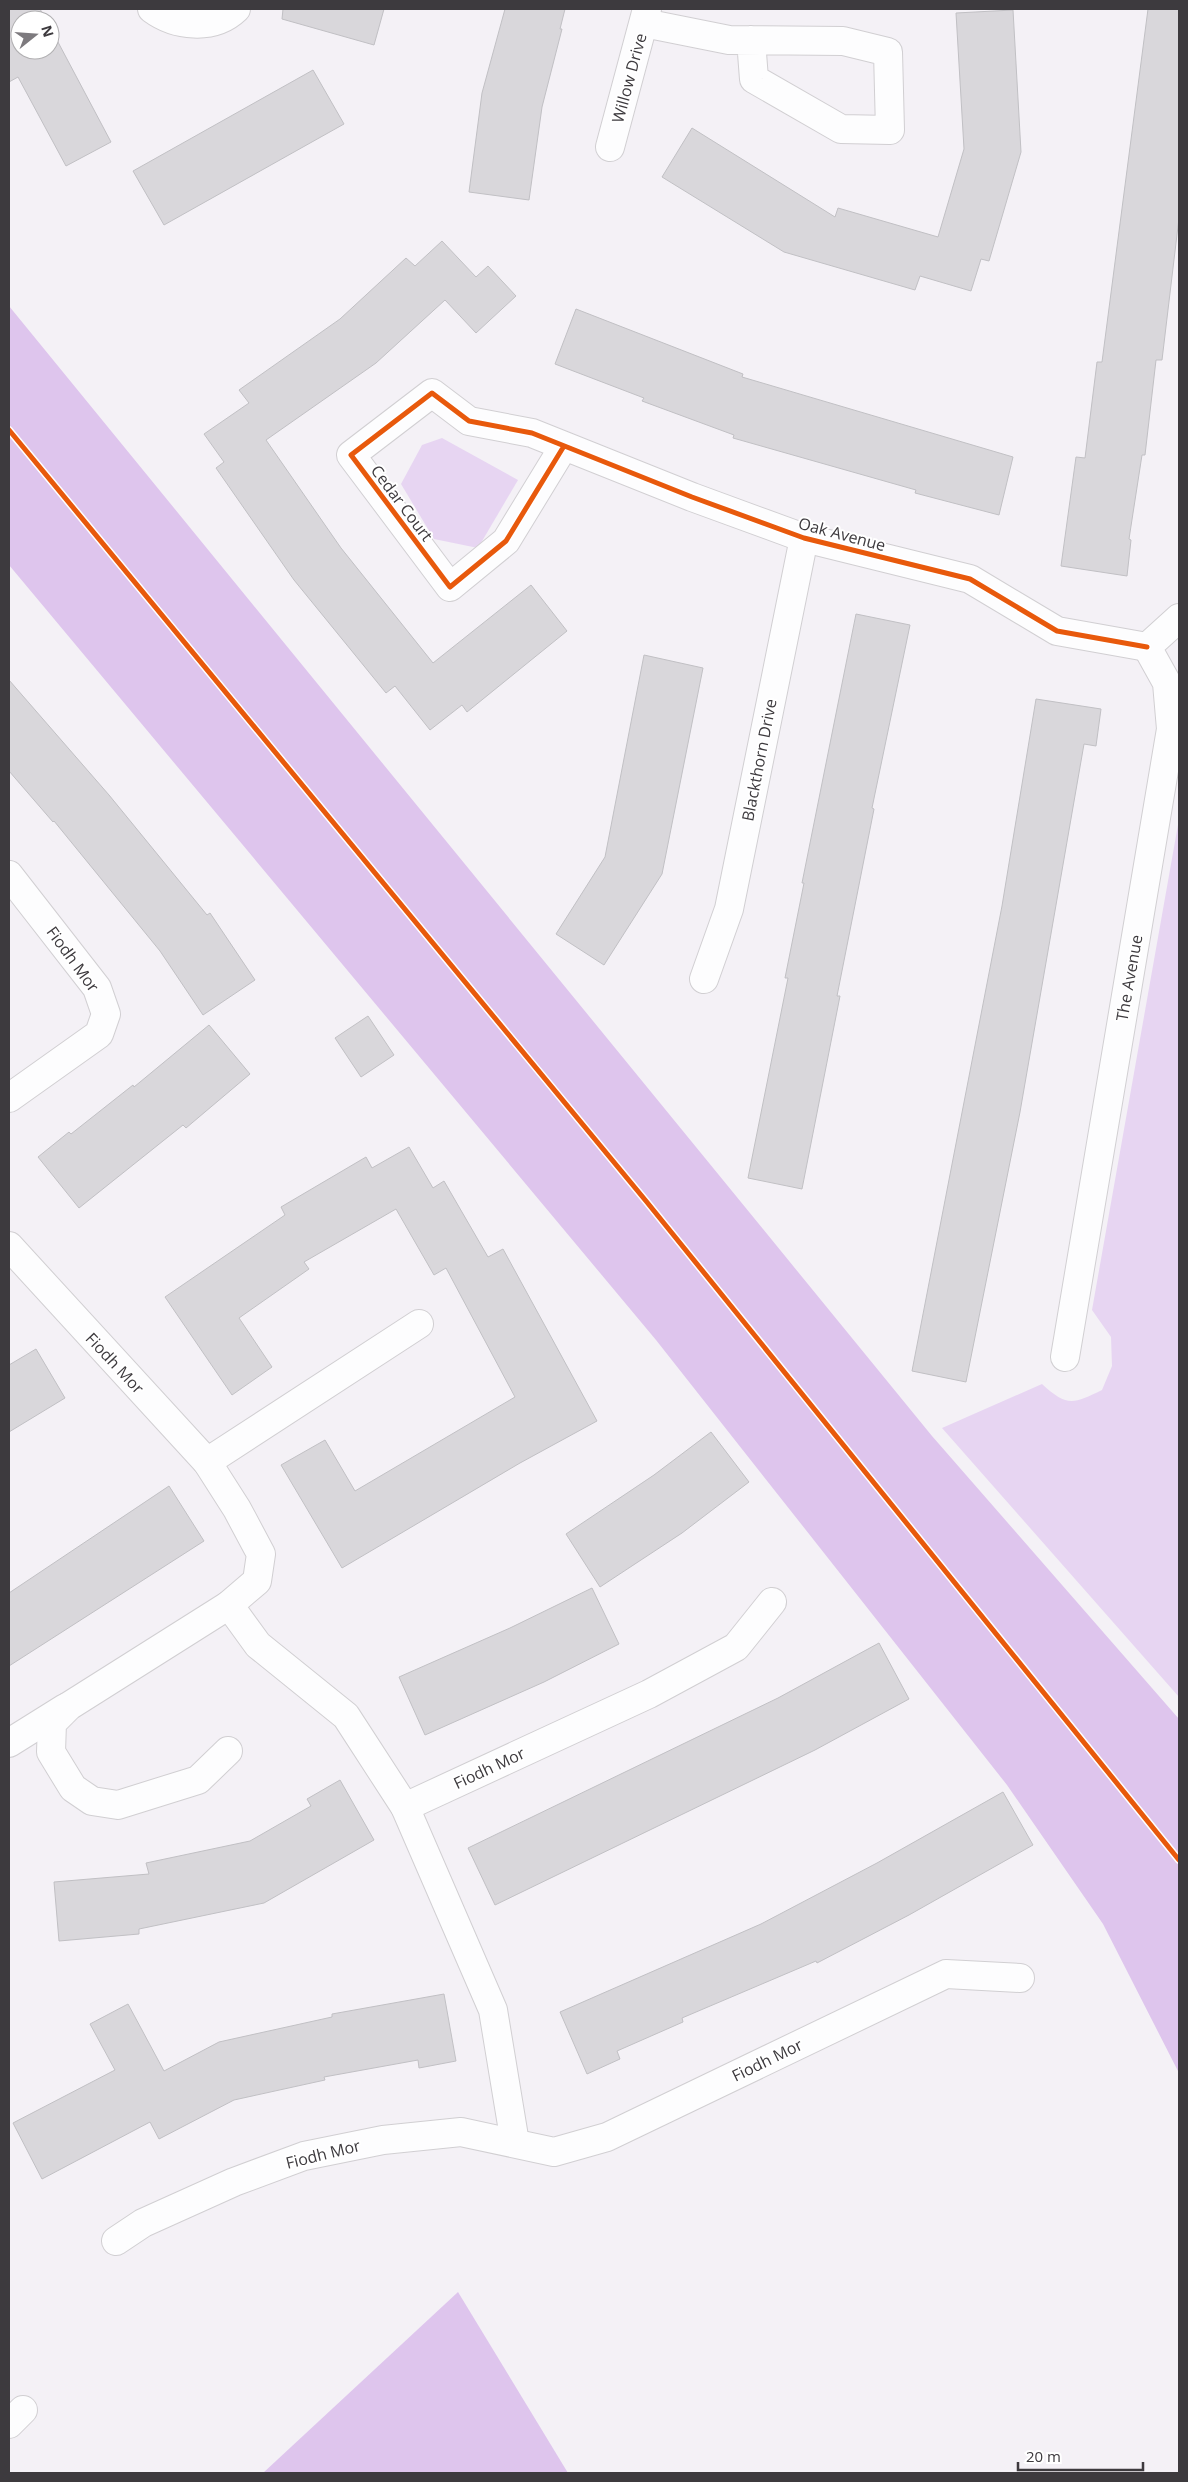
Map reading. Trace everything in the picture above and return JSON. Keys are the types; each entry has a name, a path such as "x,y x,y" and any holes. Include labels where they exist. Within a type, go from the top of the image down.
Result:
{"street":[{"path":"152,9 162,17 183,23 209,23 236,9"},
{"path":"646,16 729,40 750,40 843,41 888,52 890,130 841,129 754,79 750,40"},
{"name":"Willow Drive","path":"610,147 646,16"},
{"name":"Cedar Court","path":"532,433 469,421 432,393 351,455 450,587 506,541 564,446"},
{"name":"Oak Avenue","path":"532,433 692,497 804,538 970,579 1057,631 1147,647"},
{"name":"Blackthorn Drive","path":"704,979 729,909 804,538"},
{"path":"1147,647 1179,618"},
{"name":"The Avenue","path":"1065,1357 1171,729 1167,683 1147,647"},
{"name":"Fiodh Mor","path":"9,875 97,988 106,1014 99,1034 9,1098"},
{"name":"Fiodh Mor","path":"9,1743 229,1605 257,1582 262,1554 237,1509 206,1462 13,1260"},
{"path":"206,1462 419,1324"},
{"name":"Fiodh Mor","path":"405,1807 649,1694 736,1646 772,1602"},
{"path":"229,1605 258,1645 346,1716 405,1807 493,2010 515,2143"},
{"name":"Fiodh Mor","path":"69,1706 52,1723 51,1752 73,1788 92,1801 118,1805 198,1780 228,1751"},
{"name":"Fiodh Mor","path":"116,2241 152,2219 234,2182 304,2156 383,2140 461,2132 554,2152 607,2137 946,1974 1020,1978"}],"shaded area":[{"path":"9,306 932,1436 1179,1719 1179,2073 1103,1924 1007,1785 656,1340 9,565"},
{"path":"442,438 518,480 478,548 434,539 401,484 422,445"},
{"path":"1179,819 1179,1697 942,1428 1042,1384 1064,1400 1070,1401 1084,1398 1102,1390 1112,1366 1111,1337 1092,1310"},
{"path":"458,2292 568,2473 263,2473"}],"building":[{"path":"9,9 40,9 10,10 10,60 60,60 60,46 111,142 66,166 18,77 9,82"},
{"path":"283,9 384,9 374,45 282,19"},
{"path":"505,9 565,9 560,29 562,29 542,107 529,200 469,192 482,93"},
{"path":"1148,9 1179,9 1179,218 1162,360 1156,360 1145,455 1142,455 1129,539 1131,540 1127,576 1061,566 1076,457 1085,458 1097,362 1102,362"},
{"path":"1013,10 1021,152 989,261 981,259 971,291 920,276 915,290 784,252 662,177 692,128 835,217 838,208 938,237 964,149 956,13"},
{"path":"313,70 344,124 164,225 133,171"},
{"path":"442,241 476,277 488,266 516,296 476,333 445,300 376,363 266,440 341,548 433,663 531,585 567,631 467,712 462,705 430,730 395,686 386,693 294,580 216,468 224,462 204,434 249,403 239,390 340,319 406,258 415,266"},
{"path":"576,309 743,374 742,377 1013,457 999,515 915,493 916,490 733,438 734,435 642,401 644,398 555,364"},
{"path":"856,614 910,625 872,808 874,809 837,996 840,996 802,1189 748,1178 788,978 785,978 804,883 802,883"},
{"path":"644,655 703,668 662,874 604,965 556,934 605,857"},
{"path":"9,680 109,795 207,915 210,913 255,980 203,1015 160,951 54,821 9,771"},
{"path":"1036,699 1101,709 1096,746 1084,744 1020,1112 966,1382 912,1371 1002,906"},
{"path":"368,1016 394,1055 361,1077 335,1038"},
{"path":"209,1025 250,1074 186,1128 183,1125 79,1208 38,1157 69,1132 71,1134 133,1085 134,1087"},
{"path":"409,1147 433,1188 444,1181 488,1257 503,1249 597,1421 520,1463 342,1568 281,1465 325,1440 355,1491 515,1397 446,1268 434,1275 396,1209 304,1262 309,1269 239,1318 272,1367 232,1395 165,1297 285,1215 281,1207 366,1157 372,1168"},
{"path":"36,1349 65,1398 9,1432 9,1365"},
{"path":"711,1432 749,1482 682,1533 600,1587 566,1534 654,1475"},
{"path":"169,1486 204,1541 9,1666 9,1593"},
{"path":"592,1588 619,1644 544,1682 425,1735 399,1677 510,1628"},
{"path":"879,1643 909,1699 815,1750 495,1905 468,1848 778,1698"},
{"path":"340,1780 374,1840 264,1903 139,1929 139,1934 59,1941 54,1882 149,1874 146,1863 250,1841 311,1806 307,1799"},
{"path":"1003,1792 1033,1845 909,1915 817,1963 816,1961 682,2018 683,2022 617,2051 620,2059 587,2074 560,2012 761,1924 877,1863"},
{"path":"444,1994 456,2061 419,2068 418,2060 324,2077 325,2080 234,2100 159,2139 150,2122 42,2179 13,2123 115,2070 90,2024 128,2004 164,2071 219,2042 332,2017 332,2014"}],"cycle path":[{"path":"564,446 506,541 450,587 351,455 432,393 469,421 532,433 692,497 804,538 970,579 1057,631 1147,647"},
{"path":"9,430 646,1201 1179,1860"}]}
